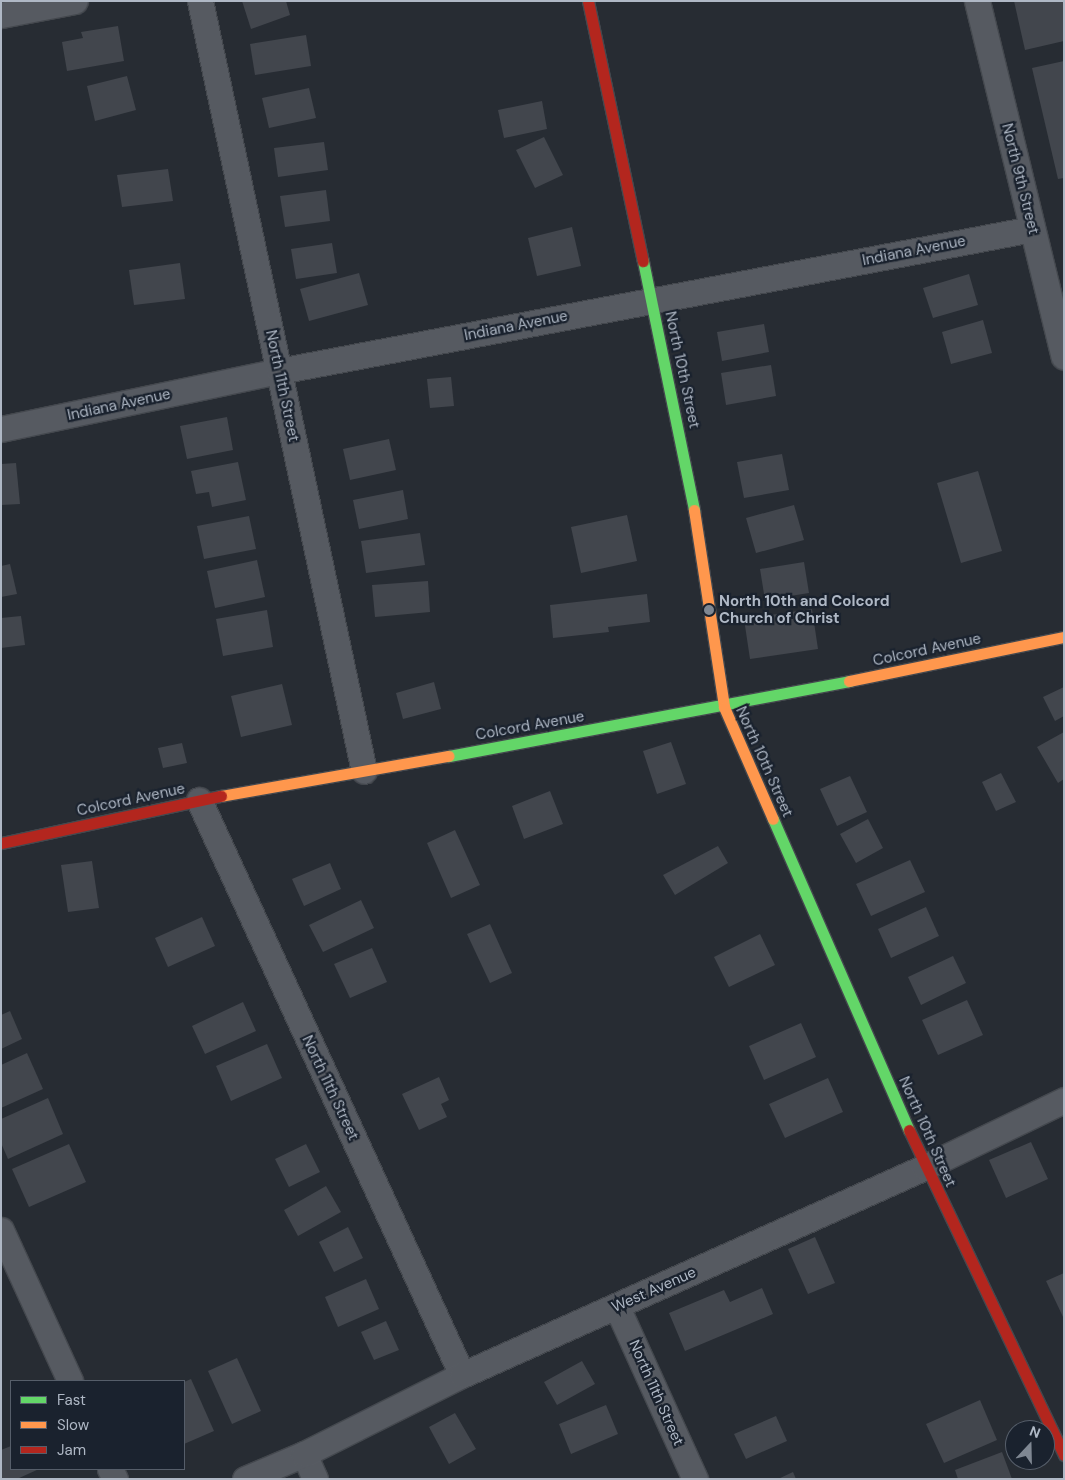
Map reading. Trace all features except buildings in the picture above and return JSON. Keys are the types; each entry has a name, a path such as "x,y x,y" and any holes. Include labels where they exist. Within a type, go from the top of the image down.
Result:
{"street":[{"path":"1,15 76,1"},
{"name":"North 11th Street","path":"200,1 364,771"},
{"name":"North 10th Street","path":"588,1 689,475 724,707 925,1167 1064,1454"},
{"name":"North 9th Street","path":"976,1 1064,356"},
{"name":"Indiana Avenue","path":"1,429 279,371 1032,229"},
{"name":"Colcord Avenue","path":"1,843 199,800 724,707 1064,637"},
{"name":"North 11th Street","path":"199,800 462,1375"},
{"name":"West Avenue","path":"245,1479 304,1454 462,1375 925,1167 1064,1100"},
{"path":"1,1230 70,1380"},
{"name":"North 11th Street","path":"617,1307 695,1479"},
{"path":"304,1454 315,1479"}],"traffic: fast":[{"path":"643,261 694,510"},
{"path":"449,756 849,681"},
{"path":"773,819 909,1130"}],"traffic: slow":[{"path":"694,510 724,707 773,819"},
{"path":"849,681 1064,637"},
{"path":"221,796 449,756"}],"traffic: jam":[{"path":"588,1 643,261"},
{"path":"1,843 221,796"},
{"path":"909,1130 1064,1455"}],"place":[{"name":"North 10th and Colcord Church of Christ","path":"709,610"}]}
